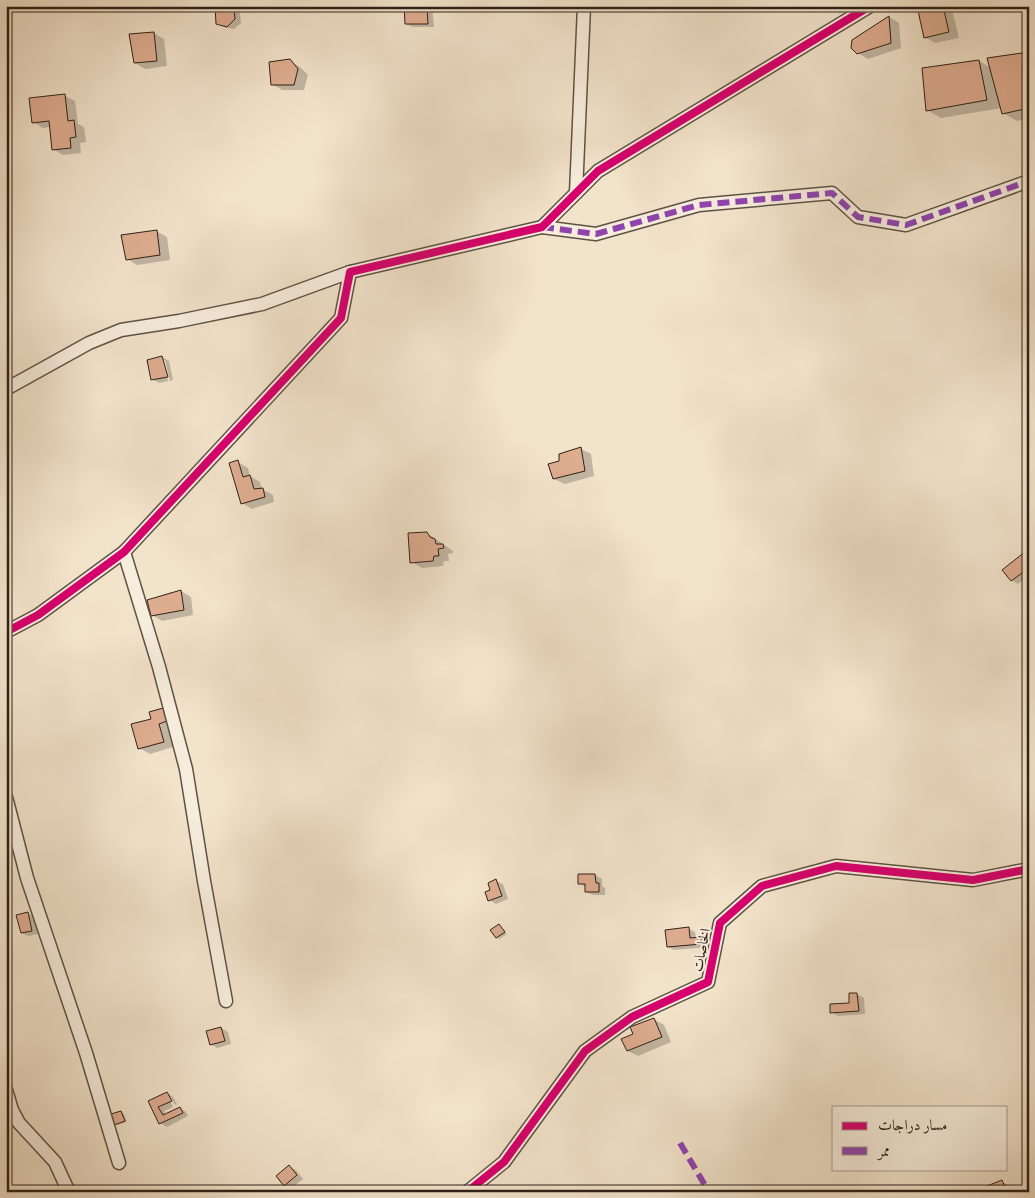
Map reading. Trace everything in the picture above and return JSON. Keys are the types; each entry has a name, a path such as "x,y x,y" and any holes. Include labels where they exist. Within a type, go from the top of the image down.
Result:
{"street":[{"path":"576,193 584,6"},
{"path":"542,228 598,171 870,6"},
{"path":"6,389 89,342 121,330 179,321 262,304 350,272 542,228 596,234 700,205 832,193 858,217 906,225 1029,181"},
{"path":"6,632 38,615 124,552 341,318 350,272"},
{"path":"124,552 159,667 186,769 226,1002"},
{"path":"6,797 27,878 86,1053 119,1163"},
{"name":"الخاصات","path":"467,1192 504,1162 585,1051 632,1017 708,982 720,923 762,886 836,866 973,880 1029,869"},
{"path":"6,1090 12,1110 19,1123 55,1162 67,1188"}],"building":[{"path":"215,6 234,6 235,19 227,27 216,24"},
{"path":"404,6 427,6 428,24 405,24"},
{"path":"917,6 943,6 949,32 924,38"},
{"path":"889,16 891,43 857,54 851,48 852,40"},
{"path":"154,32 157,61 134,63 129,34"},
{"path":"1029,52 1029,108 1002,114 987,58"},
{"path":"290,59 298,69 294,85 271,85 269,62"},
{"path":"979,60 987,100 926,111 922,68"},
{"path":"65,94 68,121 74,120 76,137 70,138 71,148 52,150 49,121 32,123 29,98"},
{"path":"157,230 160,255 126,260 121,235"},
{"path":"162,356 168,377 151,380 147,360"},
{"path":"581,447 585,471 553,479 548,464 559,461 559,454"},
{"path":"238,460 243,477 250,475 254,489 263,488 265,497 241,504 229,463"},
{"path":"427,532 430,537 435,539 436,544 443,544 444,548 438,549 439,556 434,556 433,561 410,563 408,533"},
{"path":"1026,551 1029,555 1029,568 1011,581 1002,570"},
{"path":"181,590 184,610 151,616 147,600"},
{"path":"163,708 167,721 159,724 164,742 138,749 131,724 151,719 149,712"},
{"path":"578,874 595,874 596,883 599,883 599,892 585,892 585,884 578,884"},
{"path":"496,879 502,896 488,901 485,892 490,890 488,883"},
{"path":"28,912 32,931 21,933 16,915"},
{"path":"499,924 505,932 496,938 490,930"},
{"path":"689,927 690,938 701,937 702,944 667,947 665,930"},
{"path":"849,993 857,993 859,1011 830,1013 830,1004 849,1003"},
{"path":"654,1018 662,1037 627,1051 621,1039 633,1034 630,1027"},
{"path":"221,1027 225,1041 210,1045 206,1031"},
{"path":"167,1092 172,1101 158,1107 163,1115 180,1107 183,1113 159,1124 148,1101"},
{"path":"121,1111 125,1121 114,1125 111,1114"},
{"path":"289,1165 297,1175 284,1186 276,1176"},
{"path":"1002,1180 1007,1192 989,1192 987,1186"}],"marked path":[{"path":"542,227 596,234 699,205 832,193 858,217 906,225 1029,181"},
{"path":"680,1143 709,1192"}],"cycle path":[{"path":"6,632 38,615 124,552 341,318 350,272 542,227 598,171 870,6"},
{"path":"467,1192 504,1162 585,1051 632,1017 708,982 720,923 762,886 836,866 973,880 1029,869"}]}
